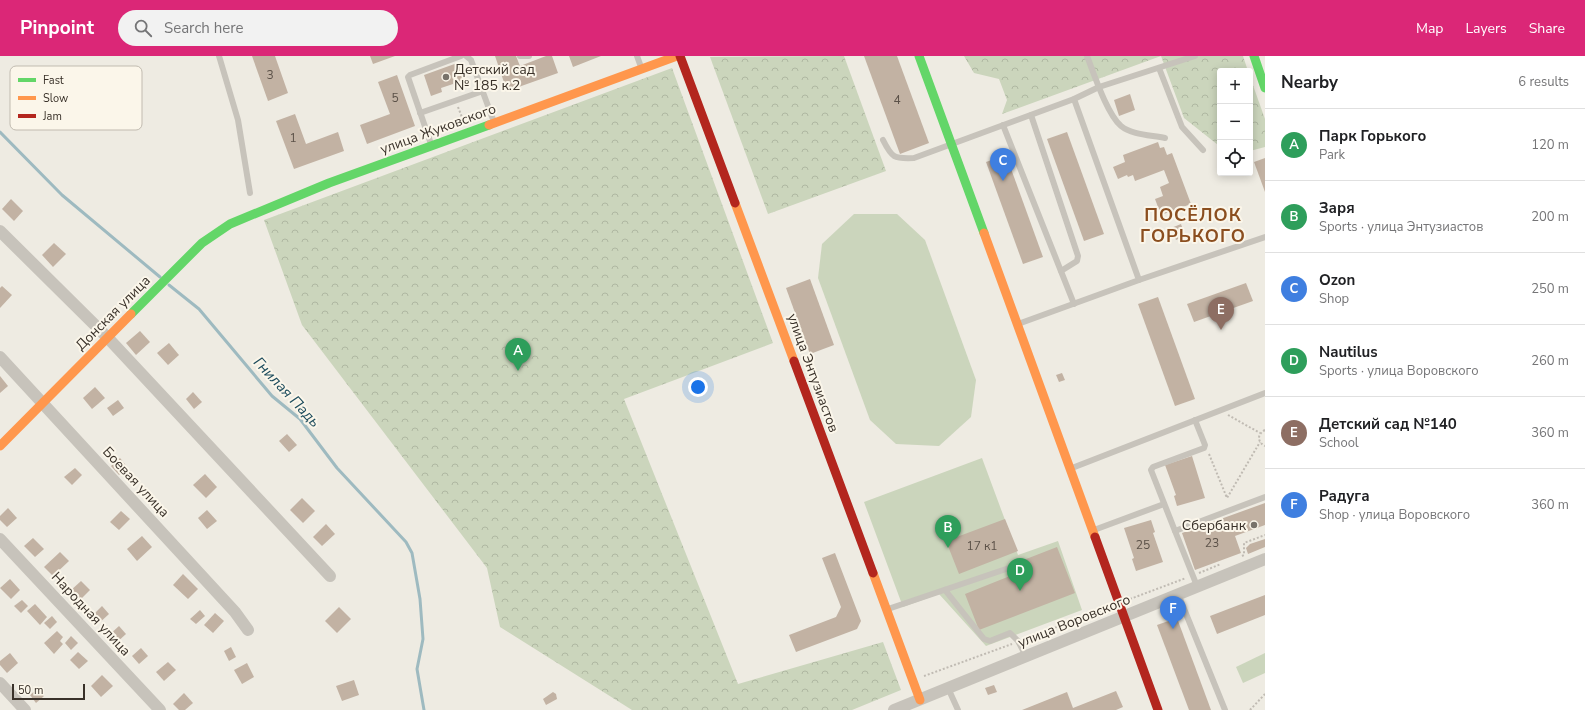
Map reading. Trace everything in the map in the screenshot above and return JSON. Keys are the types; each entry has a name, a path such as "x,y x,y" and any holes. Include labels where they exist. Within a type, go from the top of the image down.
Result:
{"street":[{"name":"улица Жуковского","path":"254,214 330,183 677,56"},
{"name":"улица Энтузиастов","path":"680,56 920,700"},
{"path":"919,56 1016,325 1158,710"},
{"path":"1254,56 1265,88"},
{"name":"Донская улица","path":"0,446 202,243 230,224 254,214"},
{"path":"0,231 108,338 330,576"},
{"name":"Боевая улица","path":"0,357 235,612 248,630"},
{"name":"Народная улица","path":"0,539 160,710"},
{"name":"улица Воровского","path":"894,710 1178,594 1195,581 1265,559"},
{"path":"0,683 25,710"}],"lane":[{"path":"219,56 238,120 250,193"},
{"path":"431,146 408,77 462,56"},
{"path":"466,56 471,60 494,123"},
{"path":"520,56 529,56"},
{"path":"637,56 642,69"},
{"path":"1087,56 1099,88 1113,116 1121,126 1133,132 1165,138"},
{"path":"883,140 889,152 893,156 899,158 914,158 1032,115 1099,88 1194,56"},
{"path":"1159,68 1182,127 1203,150"},
{"path":"420,114 483,91"},
{"path":"1074,99 1139,280"},
{"path":"1032,115 1078,256 1077,261 1074,264 1061,270"},
{"path":"1003,125 1074,304"},
{"path":"1016,325 1265,236"},
{"path":"1070,469 1265,393"},
{"path":"1195,420 1205,445 1204,448 1200,451 1153,467 1151,470 1195,581"},
{"path":"1175,531 1265,497"},
{"path":"1092,530 1164,504"},
{"path":"887,610 1009,568"},
{"path":"945,590 984,639 990,641 1010,633 1018,641 1026,656"},
{"path":"1178,594 1225,710"},
{"path":"948,688 958,710"}],"path":[{"path":"455,101 468,133"},
{"path":"1221,410 1260,433"},
{"path":"1260,433 1265,430"},
{"path":"1205,445 1227,498 1260,442 1260,433"},
{"path":"1260,442 1265,446"},
{"path":"1237,558 1244,555 1244,543 1265,535"},
{"path":"913,680 1118,604 1195,581 1222,564"},
{"path":"1250,710 1265,694"}],"green space":[{"path":"844,56 886,171 768,214 710,57"},
{"path":"964,56 1161,56 1002,114 1007,100 999,79 974,73"},
{"path":"1161,56 1243,56 1247,68 1217,68 1217,144 1184,118"},
{"path":"672,68 773,343 624,399 738,684 883,642 901,690 852,710 632,710 500,627 487,568 302,325 264,220"},
{"path":"1253,85 1265,119 1265,147 1253,150"},
{"path":"854,214 897,214 925,240 976,380 971,417 939,446 896,444 870,420 818,278 822,244"},
{"path":"982,458 1018,555 1058,541 1082,610 986,646 939,594 903,607 864,502"},
{"path":"1265,653 1265,673 1243,683 1236,667"}],"building":[{"path":"252,56 275,56 288,93 268,101"},
{"path":"370,56 395,56 373,64"},
{"path":"495,56 516,56 520,66 546,56 552,56 558,73 507,91"},
{"path":"569,56 601,56 573,67"},
{"path":"864,56 897,56 929,143 900,154"},
{"path":"460,62 468,83 454,88 453,84 441,88 442,92 431,96 424,75"},
{"path":"397,75 415,126 367,144 360,125 390,114 378,82"},
{"path":"1130,94 1135,110 1119,116 1114,100"},
{"path":"295,114 306,144 338,132 344,151 294,169 276,121"},
{"path":"1067,132 1104,234 1084,241 1047,139"},
{"path":"1158,142 1160,148 1164,147 1167,155 1172,153 1191,204 1161,215 1155,199 1163,196 1160,187 1169,183 1164,170 1135,181 1133,175 1128,177 1127,175 1118,179 1113,167 1125,162 1123,155"},
{"path":"1006,155 1043,257 1023,264 986,162"},
{"path":"1265,158 1265,192 1254,162"},
{"path":"11,199 23,211 14,221 2,209"},
{"path":"1181,224 1185,236 1176,240 1171,228"},
{"path":"54,243 66,254 53,267 42,255"},
{"path":"810,279 834,345 810,354 786,288"},
{"path":"1246,283 1253,301 1194,322 1187,304"},
{"path":"2,286 12,295 0,308 0,288"},
{"path":"1158,297 1195,399 1175,406 1138,304"},
{"path":"140,331 150,342 136,355 126,343"},
{"path":"169,343 179,355 168,365 157,353"},
{"path":"1062,373 1065,380 1059,382 1056,375"},
{"path":"0,376 8,386 0,393"},
{"path":"95,387 105,398 92,409 83,398"},
{"path":"193,392 202,402 194,409 186,399"},
{"path":"118,400 124,408 113,416 107,408"},
{"path":"287,434 297,445 289,452 279,441"},
{"path":"1192,456 1205,498 1177,506 1174,496 1176,495 1165,465"},
{"path":"120,458 128,468 119,475 111,466"},
{"path":"75,468 82,475 72,485 64,477"},
{"path":"205,474 217,487 206,498 193,485"},
{"path":"302,498 315,511 303,523 290,510"},
{"path":"1265,503 1265,525 1235,536 1241,553 1195,570 1182,533"},
{"path":"8,508 17,518 7,527 0,520 0,516"},
{"path":"207,510 217,521 207,529 198,518"},
{"path":"121,511 130,519 119,530 110,522"},
{"path":"1005,519 1018,551 959,574 946,541"},
{"path":"1151,520 1155,532 1153,533 1163,562 1136,571 1132,559 1134,558 1124,528"},
{"path":"326,524 335,534 322,546 313,537"},
{"path":"142,536 152,547 137,561 127,549"},
{"path":"33,538 44,549 35,557 24,546"},
{"path":"1265,539 1265,547 1248,554 1246,548 1250,544"},
{"path":"1057,547 1075,593 979,630 965,594 1025,570 1021,561"},
{"path":"60,552 69,561 53,576 44,567"},
{"path":"835,553 861,621 857,629 796,652 789,635 836,617 841,607 822,558"},
{"path":"183,574 198,589 188,599 173,585"},
{"path":"10,579 20,590 11,599 0,588"},
{"path":"81,581 90,590 78,602 69,592"},
{"path":"1265,595 1265,615 1217,634 1210,616"},
{"path":"22,600 28,606 21,613 14,606"},
{"path":"35,604 47,617 40,625 27,611"},
{"path":"102,606 109,614 97,625 90,618"},
{"path":"339,607 351,619 337,633 325,621"},
{"path":"200,610 205,616 196,624 190,619"},
{"path":"215,613 224,621 213,633 204,625"},
{"path":"52,616 57,622 50,629 44,623"},
{"path":"1177,618 1211,710 1189,710 1157,625"},
{"path":"119,626 126,634 115,644 108,636"},
{"path":"57,631 63,637 60,641 63,644 54,654 44,643"},
{"path":"71,636 78,643 71,650 65,643"},
{"path":"231,647 236,657 229,661 224,651"},
{"path":"141,648 148,656 139,664 132,656"},
{"path":"78,652 88,661 79,669 70,660"},
{"path":"10,653 18,663 7,673 0,665 0,661"},
{"path":"168,662 176,670 164,681 156,672"},
{"path":"247,663 254,677 242,684 234,670"},
{"path":"102,675 113,686 101,697 91,686"},
{"path":"354,680 359,695 342,701 336,686"},
{"path":"994,685 997,692 988,695 985,688"},
{"path":"38,688 44,696 36,703 30,695"},
{"path":"1116,691 1123,707 1116,710 1022,710 1067,692 1073,708"},
{"path":"553,692 556,694 557,699 546,705 543,699"},
{"path":"184,693 193,703 185,710 179,710 173,704"}],"waterway":[{"name":"Гнилая Падь","path":"0,132 62,195 160,277"},
{"name":"Гнилая Падь","path":"169,285 199,309 272,396 300,419 337,468 406,542 412,553 420,599 423,639 417,669 424,710"}],"traffic: fast":[{"path":"919,56 984,233"},
{"path":"1254,56 1265,88"},
{"path":"131,314 202,243 230,224 329,183 489,125"}],"traffic: slow":[{"path":"489,125 677,56"},
{"path":"735,203 794,361"},
{"path":"984,233 1095,537"},
{"path":"0,446 131,314"},
{"path":"873,573 920,700"}],"traffic: jam":[{"path":"680,56 735,203"},
{"path":"794,361 873,573"},
{"path":"1095,537 1158,710"}],"place":[{"name":"Детский сад № 185 к.2","path":"446,77"},
{"name":"Ozon","path":"1003,181"},
{"name":"Детский сад №140","path":"1221,330"},
{"name":"Парк Горького","path":"518,371"},
{"name":"Сбербанк","path":"1254,525"},
{"name":"Заря","path":"948,548"},
{"name":"Nautilus","path":"1020,591"},
{"name":"Радуга","path":"1173,629"}],"district":[{"name":"ПОСЁЛОК ГОРЬКОГО","path":"1193,225"}]}
